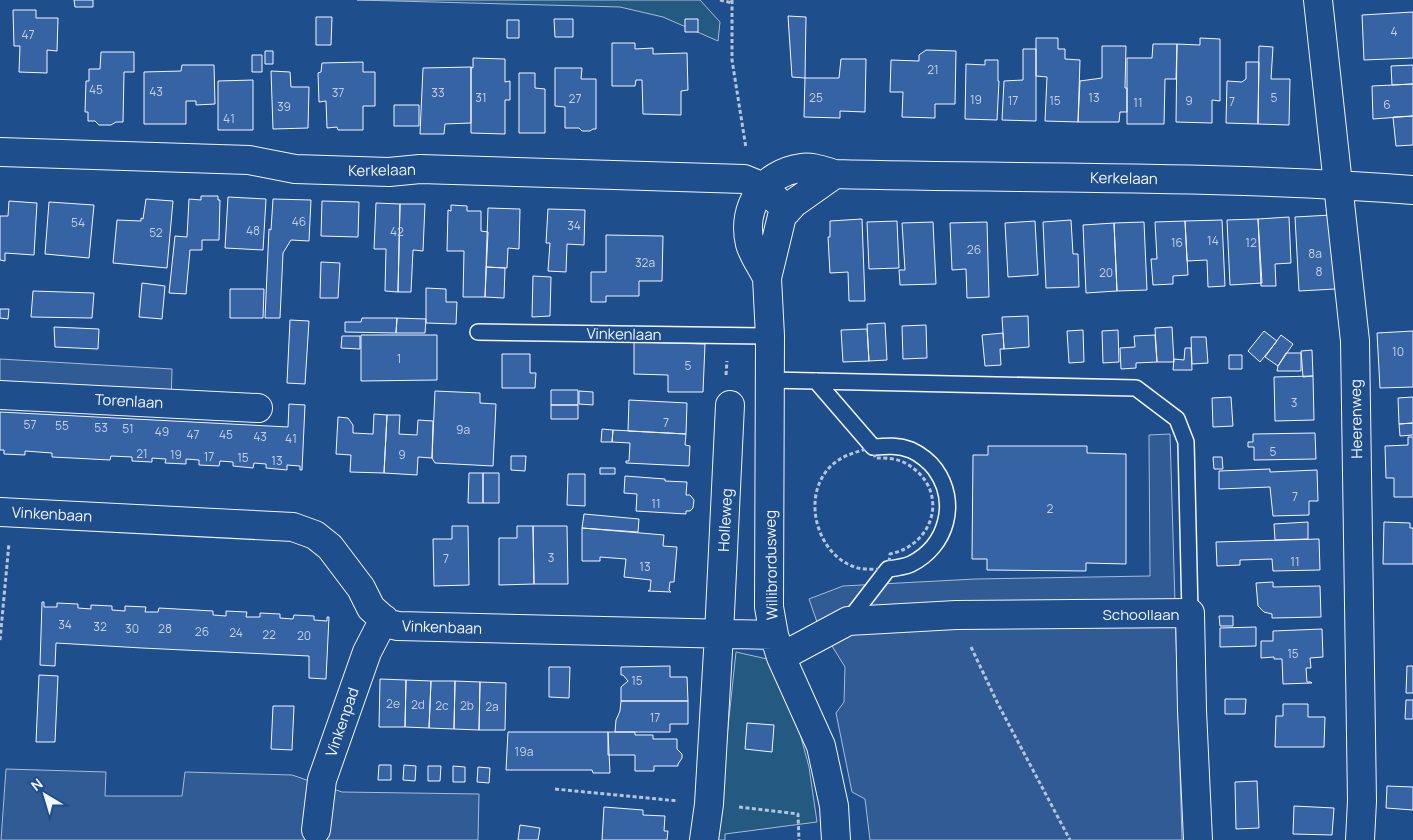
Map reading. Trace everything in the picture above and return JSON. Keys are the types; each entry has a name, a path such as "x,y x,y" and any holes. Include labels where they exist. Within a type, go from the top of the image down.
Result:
{"street":[{"name":"Heerenweg","path":"1318,0 1355,341 1362,800 1360,840"},
{"name":"Kerkelaan","path":"0,152 249,160 294,169 389,172 420,169 754,183 772,179 802,167 835,174 1206,180 1338,184 1413,190"},
{"path":"754,183 787,210 804,195 835,174"},
{"name":"Willibrordusweg","path":"754,183 755,198 750,210 748,231 750,245 767,278"},
{"name":"Willibrordusweg","path":"787,210 778,224 767,278 770,336 769,607 777,646 821,746 834,806 836,840"},
{"name":"Torenlaan","path":"0,395 258,408"},
{"name":"Holleweg","path":"704,840 709,804 730,405"},
{"name":"Vinkenbaan","path":"6,512 293,527 315,534 330,547 361,588 371,608 389,624 398,626 719,634"},
{"name":"Schoollaan","path":"777,646 848,621 956,615 1190,614 1198,840"},
{"name":"Vinkenpad","path":"316,830 322,780 367,652 384,619"},
{"path":"719,634 777,646"}],"lane":[{"name":"Vinkenlaan","path":"478,332 770,336"},
{"path":"770,380 1136,388 1177,420 1186,442 1190,614"},
{"path":"816,381 873,447 894,445 914,451 930,463 943,480 948,499 947,520 940,539 920,559 908,565 888,569 848,621"}],"path":[{"path":"720,0 731,1 732,60 746,145 746,160 754,183"},
{"path":"730,336 725,394 730,405"},
{"path":"873,447 875,458 892,458 905,463 917,471 932,495 934,510 922,536 911,547 902,552 890,554 888,569 858,568 839,559 825,544 817,526 814,506 818,487 828,469 844,456 873,447"},
{"path":"0,640 6,512"},
{"path":"956,615 998,704 1070,840"},
{"path":"555,789 798,814 799,840"}],"shaded area":[{"path":"357,0 700,0 720,22 718,41 663,17 620,7"},
{"path":"0,359 172,369 171,403 0,395"},
{"path":"1170,434 1182,840 870,840 865,799 852,792 836,713 844,702 845,667 817,622 809,599 843,586 975,579 1150,576 1149,435"},
{"path":"736,652 767,659 799,730 809,767 817,822 725,834 725,840 716,840"},
{"path":"6,769 106,772 105,796 182,796 185,772 292,775 342,792 479,794 478,840 1,840"}],"building":[{"path":"74,0 93,0 93,7 75,7"},
{"path":"13,10 36,10 36,18 58,18 57,51 47,50 47,73 19,72 20,46 14,46"},
{"path":"1413,12 1413,58 1364,60 1362,15"},
{"path":"788,16 806,17 805,78 792,77"},
{"path":"316,17 332,17 331,45 316,45"},
{"path":"554,19 573,19 573,37 555,37"},
{"path":"685,19 698,19 698,32 685,32"},
{"path":"507,20 519,20 519,38 507,38"},
{"path":"1036,38 1058,38 1058,49 1065,49 1065,59 1080,60 1078,122 1045,121 1047,77 1036,76"},
{"path":"1200,38 1220,39 1220,101 1212,100 1212,123 1176,122 1177,44 1200,45"},
{"path":"612,43 635,43 635,49 653,48 653,54 687,53 688,90 681,91 681,115 643,114 642,80 636,80 635,86 612,86"},
{"path":"1153,44 1177,44 1176,79 1165,79 1164,124 1127,124 1127,58 1152,58"},
{"path":"1102,46 1126,46 1125,88 1127,88 1127,112 1120,112 1119,122 1078,122 1080,81 1102,78"},
{"path":"1259,46 1273,47 1271,79 1290,79 1289,125 1258,124"},
{"path":"1023,49 1036,49 1036,121 1002,120 1004,81 1023,80"},
{"path":"926,50 956,51 955,104 935,104 935,118 902,117 903,92 890,92 891,60 919,61 919,55"},
{"path":"265,51 273,51 273,64 265,64"},
{"path":"101,52 134,52 134,72 124,72 123,122 116,122 111,125 99,125 95,121 88,121 88,112 85,112 86,81 89,81 89,69 100,69"},
{"path":"252,55 262,55 262,72 252,72"},
{"path":"473,58 505,59 505,82 510,81 510,100 505,100 505,134 471,133 471,67 473,68"},
{"path":"841,59 866,59 865,112 840,111 840,118 804,117 805,78 839,78"},
{"path":"985,60 998,60 997,120 965,119 966,64 985,65"},
{"path":"363,62 363,72 375,72 375,106 363,106 363,130 338,130 337,127 327,128 326,101 319,102 318,73 321,72 322,63"},
{"path":"1246,62 1259,62 1258,124 1226,123 1227,81 1242,82 1246,79"},
{"path":"182,65 214,65 215,104 196,105 196,101 186,101 186,124 144,124 144,72 181,71"},
{"path":"1413,65 1413,84 1392,85 1391,66"},
{"path":"471,67 471,123 445,124 444,134 420,134 423,68"},
{"path":"555,68 582,68 581,79 596,79 596,129 582,131 579,128 565,128 565,107 555,106"},
{"path":"271,71 290,72 291,87 309,87 308,128 273,129"},
{"path":"519,73 535,73 535,88 545,89 545,133 519,133"},
{"path":"253,80 253,130 218,130 218,81"},
{"path":"1413,84 1413,116 1373,119 1372,86"},
{"path":"394,105 419,105 419,126 394,126"},
{"path":"1413,116 1413,145 1396,146 1393,117"},
{"path":"201,196 218,196 218,200 220,200 219,240 202,240 202,250 190,250 186,294 169,293 175,236 187,237 189,199 201,200"},
{"path":"228,197 266,199 263,250 225,248"},
{"path":"146,199 173,201 167,268 113,263 117,220 141,221 141,218 143,219"},
{"path":"273,199 311,200 309,241 291,240 283,253 280,318 265,318 269,229 271,230"},
{"path":"9,201 37,203 34,255 5,253 5,261 0,260 0,216 8,216"},
{"path":"322,201 359,202 358,237 321,236"},
{"path":"49,202 94,205 89,258 45,254"},
{"path":"376,203 400,204 398,292 385,291 386,249 374,249"},
{"path":"400,204 425,204 423,251 413,250 411,292 398,292"},
{"path":"451,205 467,206 467,211 481,211 481,231 488,232 485,297 463,297 464,251 447,251 448,210 451,211"},
{"path":"488,208 520,209 519,249 508,248 507,268 486,267"},
{"path":"548,209 585,210 584,245 567,244 566,272 548,271 550,243 546,243"},
{"path":"1331,215 1335,289 1299,291 1295,217"},
{"path":"1289,217 1291,263 1275,264 1276,286 1261,286 1258,219"},
{"path":"862,219 865,301 849,301 848,272 830,273 828,237 830,237 830,221"},
{"path":"1258,219 1262,283 1230,285 1227,220"},
{"path":"1071,220 1073,254 1078,254 1079,287 1046,288 1043,222"},
{"path":"1222,220 1225,286 1208,287 1207,260 1187,261 1185,221"},
{"path":"897,221 899,268 869,269 867,222"},
{"path":"1035,221 1038,275 1008,277 1005,223"},
{"path":"1185,221 1188,275 1173,276 1173,284 1153,285 1151,259 1157,259 1155,222"},
{"path":"933,222 936,284 900,285 899,270 905,270 902,223"},
{"path":"987,222 989,297 967,298 966,269 952,270 950,223"},
{"path":"1144,222 1147,290 1117,291 1114,223"},
{"path":"1114,223 1117,291 1086,293 1083,225"},
{"path":"606,235 663,236 662,281 639,281 639,296 606,296 606,302 591,302 591,272 606,272"},
{"path":"321,262 340,263 338,298 320,298"},
{"path":"486,267 505,268 504,298 485,297"},
{"path":"533,276 551,277 550,316 532,317"},
{"path":"142,283 165,286 162,319 139,317"},
{"path":"426,288 446,289 446,302 457,302 456,324 426,323"},
{"path":"230,289 264,289 263,318 230,318"},
{"path":"33,291 94,293 92,318 31,317"},
{"path":"0,309 9,309 8,319 0,318"},
{"path":"1028,316 1029,347 1004,349 1002,317"},
{"path":"362,318 397,318 396,333 345,332 345,322 361,322"},
{"path":"397,318 426,319 425,333 396,333"},
{"path":"290,320 309,321 305,384 287,383"},
{"path":"885,323 887,360 869,361 867,324"},
{"path":"926,325 927,358 903,359 902,326"},
{"path":"54,327 99,329 98,349 55,347"},
{"path":"1172,327 1174,362 1157,362 1155,328"},
{"path":"867,329 869,361 843,362 841,330"},
{"path":"1083,330 1084,362 1069,363 1067,331"},
{"path":"1118,330 1119,362 1103,363 1102,331"},
{"path":"1264,331 1277,341 1260,362 1248,351"},
{"path":"1413,331 1413,387 1380,388 1377,333"},
{"path":"1003,333 1004,349 1000,349 1001,365 985,366 982,335"},
{"path":"361,335 437,335 437,380 361,381"},
{"path":"1155,335 1157,362 1136,363 1136,368 1121,369 1120,348 1135,347 1134,336"},
{"path":"1281,335 1293,344 1278,366 1265,357"},
{"path":"342,336 360,336 360,349 341,348"},
{"path":"1191,337 1206,337 1208,363 1192,364"},
{"path":"634,342 705,344 703,392 668,392 668,375 634,374"},
{"path":"1185,348 1191,348 1192,370 1173,370 1174,359 1184,360"},
{"path":"1312,350 1313,376 1303,377 1301,351"},
{"path":"1286,353 1301,353 1301,371 1277,371"},
{"path":"502,354 530,354 530,373 536,373 535,388 502,388"},
{"path":"1229,355 1242,355 1242,369 1229,369"},
{"path":"1313,376 1314,420 1275,421 1274,377"},
{"path":"551,390 578,390 578,405 551,405"},
{"path":"435,391 480,393 480,403 496,404 493,466 435,463 432,458"},
{"path":"579,391 593,392 593,405 579,404"},
{"path":"1231,397 1233,426 1213,427 1212,398"},
{"path":"1413,397 1413,423 1399,424 1398,398"},
{"path":"629,400 687,403 686,434 628,431"},
{"path":"289,404 305,405 302,470 300,470 300,466 287,465 287,470 266,468 266,464 254,463 253,468 233,466 233,462 220,461 219,466 199,465 199,460 186,459 186,464 165,463 166,459 152,458 152,462 132,461 132,457 111,456 110,460 52,457 52,453 25,451 25,455 4,454 4,450 0,450 0,412 288,427"},
{"path":"551,405 578,405 578,419 551,419"},
{"path":"374,414 387,415 384,473 350,472 351,455 336,454 338,417 348,418 353,425 353,433 373,434"},
{"path":"387,415 400,415 399,434 417,435 418,420 433,421 432,458 418,457 417,475 384,473"},
{"path":"1413,423 1413,435 1400,436 1399,424"},
{"path":"602,429 613,430 612,442 601,442"},
{"path":"613,430 686,434 685,445 690,446 689,466 626,463 626,461 629,461 630,443 612,442"},
{"path":"1315,433 1316,459 1254,460 1254,447 1248,447 1248,442 1253,442 1253,434"},
{"path":"1408,437 1413,437 1413,497 1394,497 1394,478 1386,478 1385,446 1408,445"},
{"path":"988,446 1087,446 1087,453 1126,454 1126,564 1086,563 1086,571 987,570 987,559 972,559 973,455 988,455"},
{"path":"511,456 526,456 525,471 511,470"},
{"path":"1213,457 1222,457 1223,469 1214,469"},
{"path":"600,468 615,468 615,474 600,474"},
{"path":"1270,469 1270,472 1317,470 1318,501 1309,501 1309,515 1273,516 1270,487 1219,489 1219,471"},
{"path":"469,473 483,473 483,503 468,503"},
{"path":"483,473 499,473 499,503 483,503"},
{"path":"568,474 585,474 585,506 567,505"},
{"path":"625,476 687,482 686,495 690,495 694,500 693,508 690,511 686,511 686,514 636,511 637,494 624,493"},
{"path":"584,514 639,519 638,532 582,528"},
{"path":"1308,522 1308,539 1275,540 1274,524"},
{"path":"1384,522 1410,523 1410,528 1413,528 1413,564 1383,564"},
{"path":"452,526 468,526 469,585 434,586 433,539 452,539"},
{"path":"517,526 533,526 534,584 499,585 499,538 517,538"},
{"path":"533,526 567,526 568,584 534,584"},
{"path":"582,528 664,535 663,546 677,547 674,582 670,582 669,590 671,592 648,591 650,590 651,580 624,577 626,559 600,557 600,561 582,561"},
{"path":"1319,539 1320,570 1273,571 1272,559 1240,560 1240,565 1217,566 1216,542"},
{"path":"1273,582 1273,587 1320,586 1321,617 1272,618 1272,614 1264,612 1258,606 1256,583"},
{"path":"42,602 44,602 44,607 57,607 57,603 78,604 78,608 91,609 91,605 112,606 112,610 125,611 125,606 146,607 145,612 158,612 159,608 213,611 213,615 226,616 226,611 247,612 246,617 260,617 260,613 280,614 280,618 293,619 294,615 314,616 314,620 327,621 327,617 329,617 326,679 309,678 309,656 56,643 55,666 40,665"},
{"path":"1219,616 1233,616 1233,626 1220,626"},
{"path":"1256,627 1256,646 1220,647 1220,628"},
{"path":"1322,629 1323,657 1310,658 1311,668 1306,668 1307,682 1312,683 1283,684 1282,659 1274,659 1274,657 1261,658 1261,641 1273,641 1273,631"},
{"path":"670,666 670,677 687,677 688,701 621,701 621,687 628,681 621,675 621,667"},
{"path":"1407,666 1413,666 1413,693 1406,693"},
{"path":"549,667 570,667 569,698 549,697"},
{"path":"39,675 58,676 55,742 36,742"},
{"path":"380,679 406,680 405,727 379,727"},
{"path":"406,680 431,681 429,728 405,727"},
{"path":"431,681 455,681 454,729 429,728"},
{"path":"455,681 480,682 479,730 454,729"},
{"path":"480,682 506,683 505,730 479,730"},
{"path":"1225,699 1246,699 1245,714 1225,714"},
{"path":"1406,700 1413,700 1413,719 1405,719"},
{"path":"621,701 688,701 688,724 670,724 670,732 615,732"},
{"path":"1283,704 1308,704 1308,717 1325,717 1324,747 1275,747 1276,716 1283,716"},
{"path":"273,706 294,706 292,750 271,749"},
{"path":"747,723 774,725 772,752 745,749"},
{"path":"508,732 608,732 610,773 593,773 592,770 506,770"},
{"path":"608,732 635,732 635,735 653,735 653,739 677,739 677,749 682,754 682,758 678,766 654,766 654,771 635,771 635,755 608,755"},
{"path":"379,765 391,765 391,780 378,780"},
{"path":"404,765 416,766 415,781 403,780"},
{"path":"428,766 441,766 440,781 428,781"},
{"path":"453,766 465,767 465,782 453,782"},
{"path":"478,767 490,768 489,783 477,782"},
{"path":"1257,781 1259,828 1236,829 1235,782"},
{"path":"1387,786 1413,787 1413,810 1386,808"},
{"path":"1294,806 1334,808 1332,835 1293,834"},
{"path":"604,807 643,810 643,815 665,816 664,831 668,831 667,840 602,840"},
{"path":"520,825 540,828 538,840 518,840"}]}
